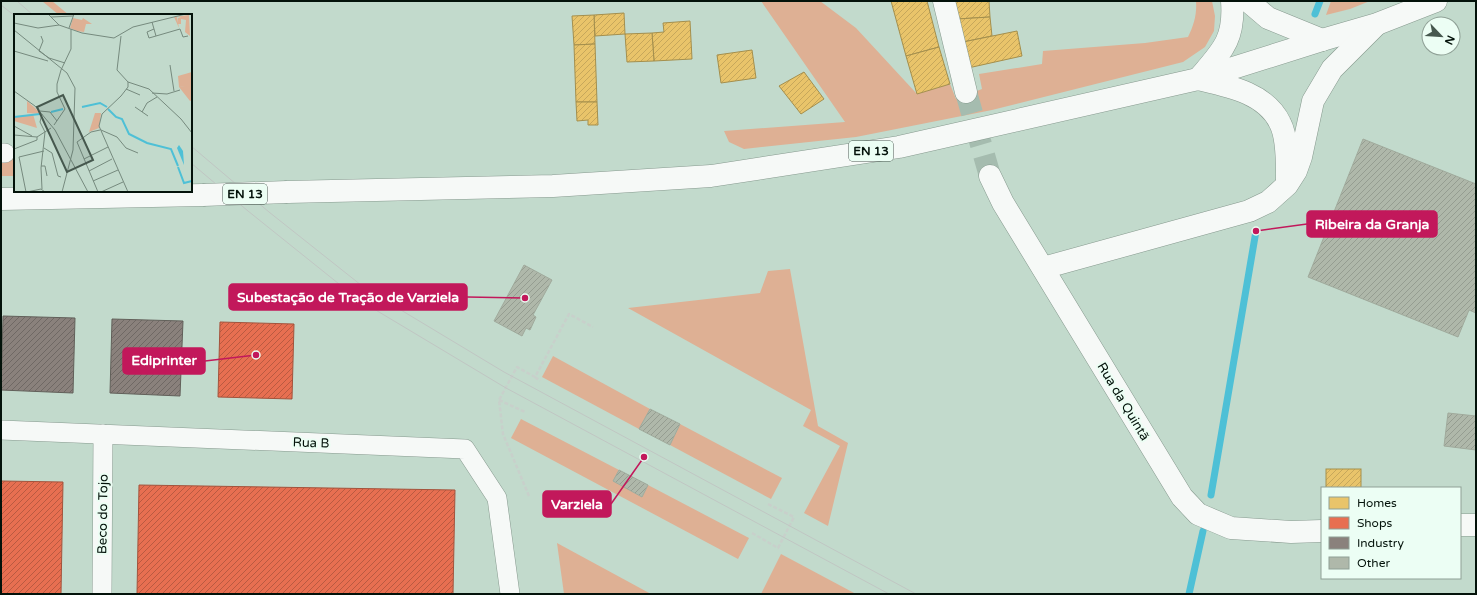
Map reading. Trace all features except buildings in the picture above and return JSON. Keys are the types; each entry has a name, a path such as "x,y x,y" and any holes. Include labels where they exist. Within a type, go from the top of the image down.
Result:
{"main road":[{"path":"944,1 966,92"},
{"path":"1232,1 1233,17 1230,35 1219,56 1198,79 1231,87 1253,96 1271,108 1281,124 1286,152 1287,185"},
{"path":"1248,1 1268,18 1322,40"},
{"name":"EN 13","path":"1,200 553,186 711,176 899,147 1198,79 1377,24 1436,1"},
{"path":"1043,268 1249,211 1268,202 1287,185 1296,171 1301,157 1313,100 1332,69 1377,24"},
{"name":"Rua da Quintã","path":"990,176 1003,203 1182,497 1198,514 1231,528 1291,532 1321,531"},
{"path":"1461,525 1476,525"}],"street":[{"name":"Rua B","path":"1,430 465,449 496,498 510,594"},
{"name":"Beco do Tojo","path":"102,594 103,434"}],"path":[{"path":"535,377 569,314 593,327"},
{"path":"529,496 503,434 499,400 516,367 540,381"},
{"path":"499,400 525,412"},
{"path":"752,533 778,548 794,517 768,504"}],"shaded area":[{"path":"42,1 52,1 68,14 58,14"},
{"path":"761,1 820,1 856,28 917,94 950,84 956,99 982,89 979,74 1042,64 1043,51 1145,43 1188,37 1195,19 1196,1 1212,1 1215,16 1214,31 1205,47 1183,62 992,110 856,137 744,149 729,142 724,131 845,122"},
{"path":"1331,1 1370,1 1350,9 1326,15"},
{"path":"14,158 14,176 1,176 1,160"},
{"path":"790,269 818,426 848,443 828,526 804,513 840,446 803,426 811,410 628,308 760,293 768,271"},
{"path":"553,356 650,409 639,429 542,377"},
{"path":"521,419 619,470 613,481 642,497 648,485 749,538 738,559 511,438"},
{"path":"680,424 782,478 771,499 670,445"},
{"path":"557,543 651,594 564,594"},
{"path":"781,554 856,594 761,594"}],"waterway":[{"path":"1315,14 1320,1"},
{"path":"1211,495 1256,231"},
{"path":"1189,594 1203,531"}],"tunnel":[{"path":"966,92 990,176"}],"tram line":[{"path":"17,1 32,14"},
{"path":"1,5 14,15"},
{"path":"192,147 269,212 366,289 504,372 916,594"},
{"path":"192,164 359,300 506,388 889,594"}],"place":[{"name":"Ribeira da Granja","path":"1256,231"},
{"name":"Subestação de Tração de Varziela","path":"525,298"},
{"name":"Ediprinter","path":"256,355"},
{"name":"Varziela","path":"644,457"}]}
